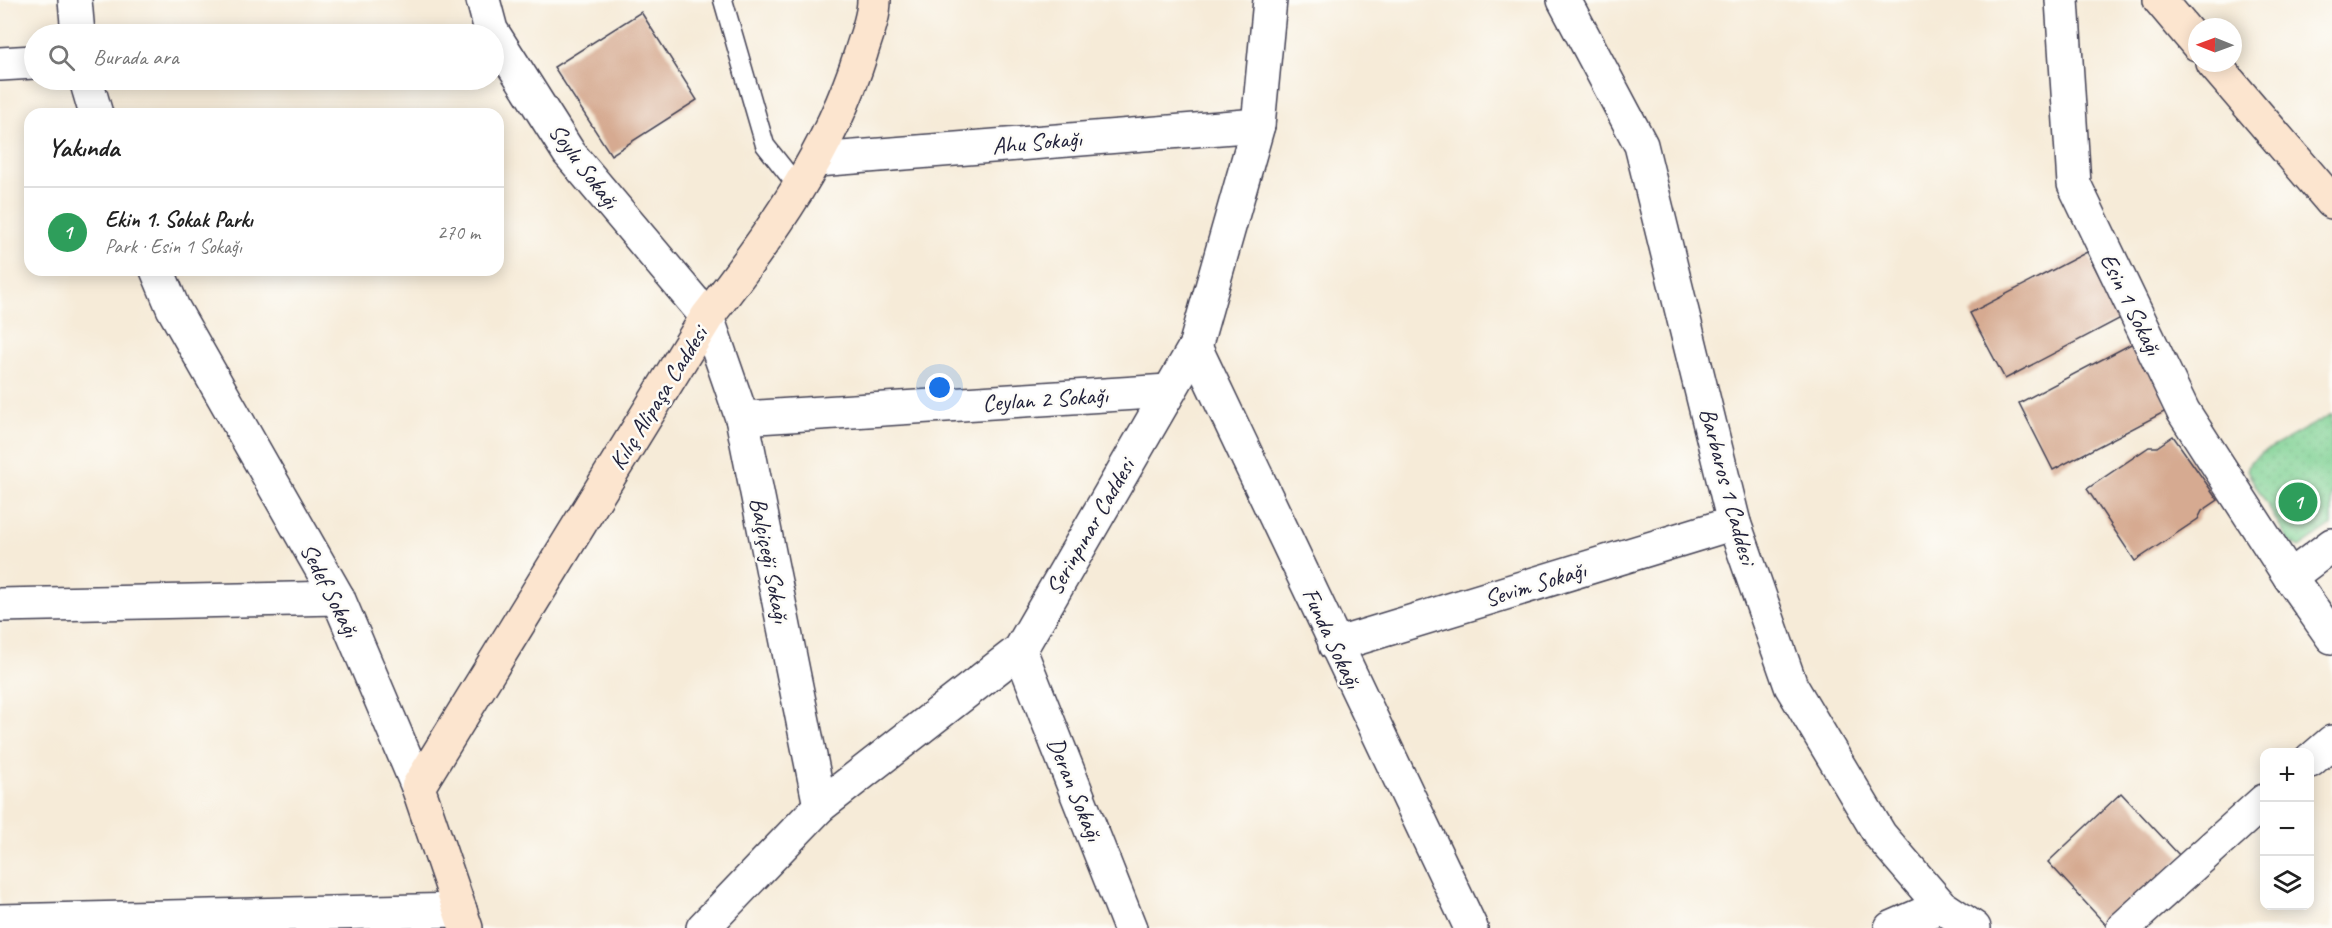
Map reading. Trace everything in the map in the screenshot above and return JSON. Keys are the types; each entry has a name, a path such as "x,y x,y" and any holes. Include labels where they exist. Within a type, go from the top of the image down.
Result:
{"street":[{"path":"75,0 77,24"},
{"name":"Soylu Sokağı","path":"483,0 489,24"},
{"name":"Kılıç Alipaşa Caddesi","path":"418,787 707,317 743,271 817,160 849,92 874,0"},
{"name":"Serinpınar Caddesi","path":"703,928 820,806 1020,650 1195,347 1258,124 1270,0"},
{"name":"Barbaros 1 Caddesi","path":"1564,0 1641,145 1734,523 1791,686 1880,835 1941,906 1974,928"},
{"name":"Esin 1 Sokağı","path":"2062,0 2074,184 2183,411 2290,577 2332,637"},
{"path":"2160,0 2188,33"},
{"name":"Soylu Sokağı","path":"504,50 569,153 707,317"},
{"path":"0,64 24,63"},
{"path":"2221,72 2332,202"},
{"path":"89,90 94,108"},
{"name":"Ahu Sokağı","path":"817,160 1258,124"},
{"name":"Sedef Sokağı","path":"160,276 173,308 338,598 418,787 463,919"},
{"name":"Balçiçeği Sokağı","path":"707,317 742,418 820,806"},
{"name":"Funda Sokağı","path":"1195,347 1471,928"},
{"name":"Ceylan 2 Sokağı","path":"742,418 1168,391"},
{"name":"Sevim Sokağı","path":"1335,645 1734,523"},
{"path":"2290,577 2332,546"},
{"path":"0,605 338,598"},
{"name":"Deran Sokağı","path":"1020,650 1130,928"},
{"path":"2314,758 2332,742"},
{"path":"2123,928 2264,802"},
{"path":"1891,928 1941,906"},
{"path":"0,921 463,919"}],"lane":[{"path":"723,0 765,145 799,188"}],"green space":[{"path":"2332,414 2332,525 2299,548 2288,540 2247,471 2250,462 2260,454"}],"building":[{"path":"641,12 697,100 611,155 554,67"},
{"path":"2087,252 2121,318 2005,379 1970,313"},
{"path":"2135,342 2170,409 2053,470 2019,403"},
{"path":"2173,436 2218,500 2202,511 2198,519 2135,561 2087,489 2149,447 2157,447"},
{"path":"2121,793 2181,857 2107,926 2048,862"}],"place":[{"name":"Ekin 1. Sokak Parkı","path":"2298,502"}]}
